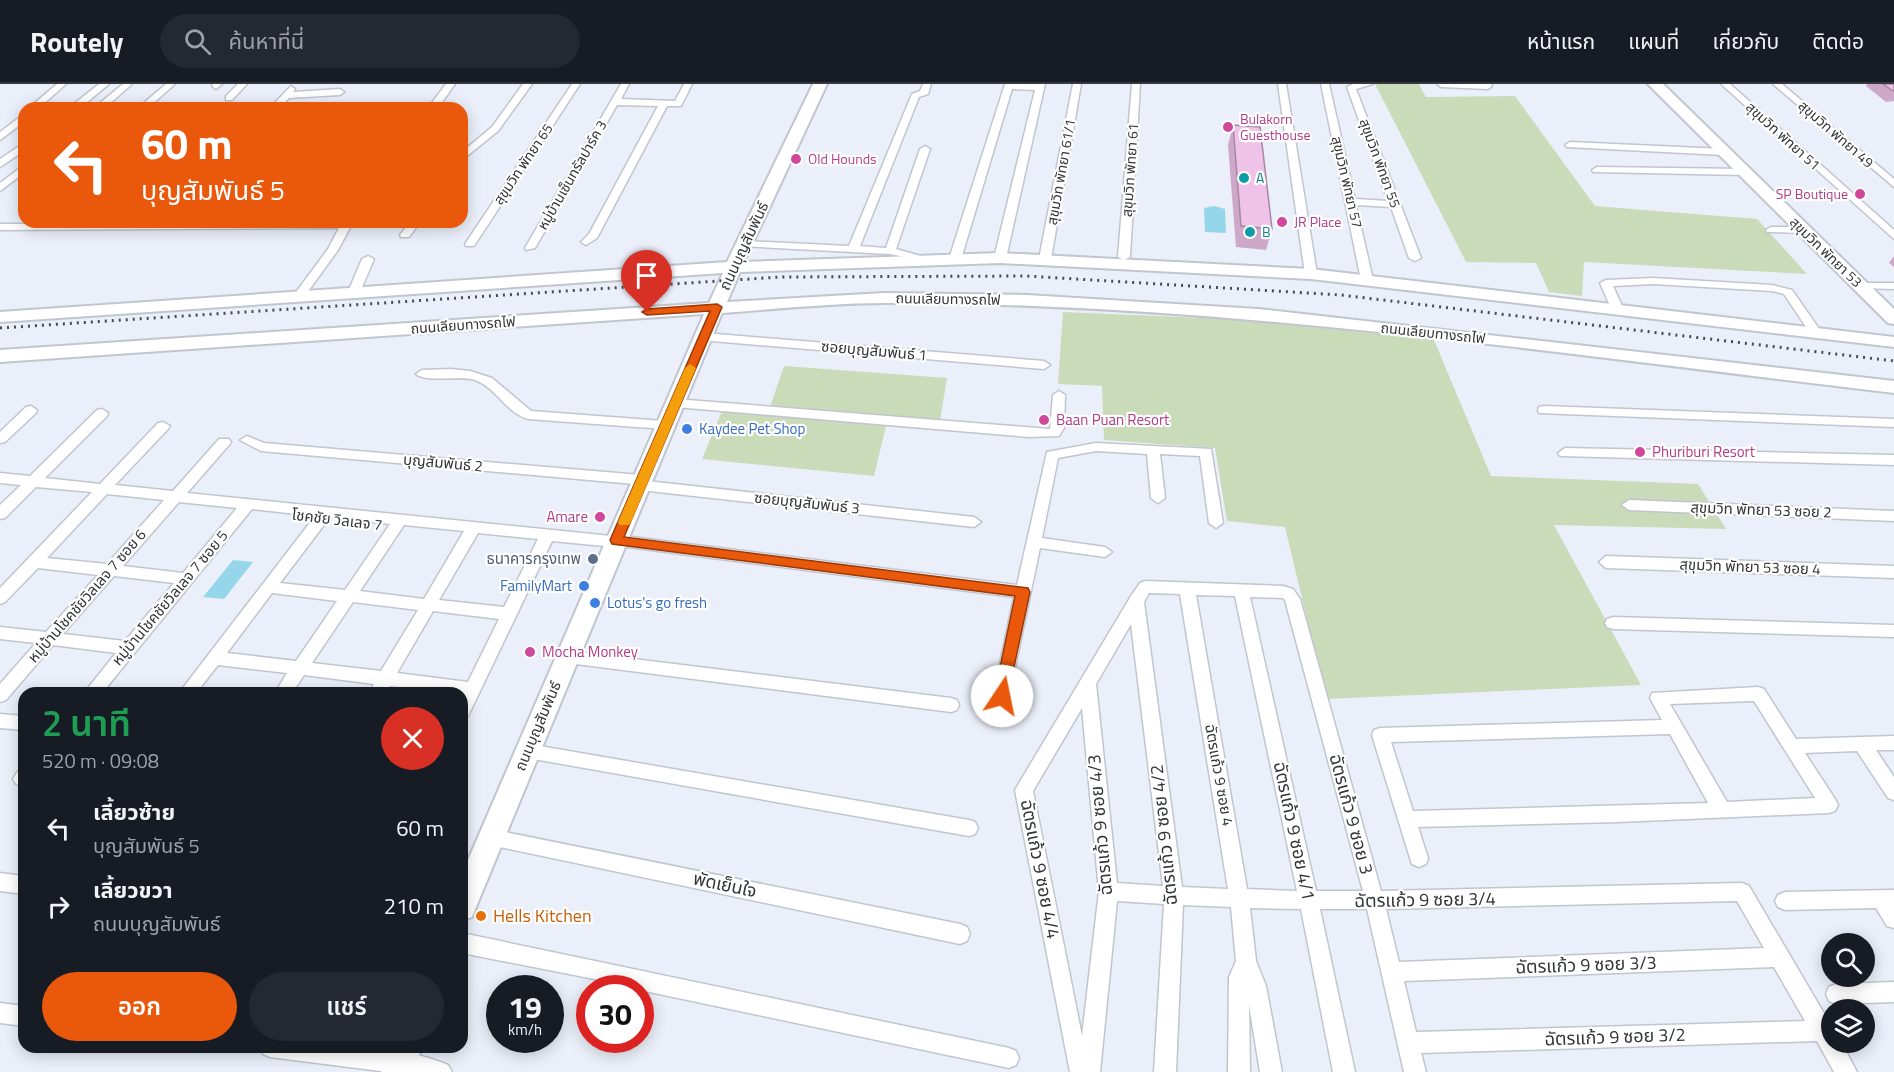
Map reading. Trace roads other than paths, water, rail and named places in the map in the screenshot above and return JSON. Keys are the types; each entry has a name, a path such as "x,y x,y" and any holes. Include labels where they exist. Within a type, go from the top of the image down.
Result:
{"street":[{"path":"41,102 62,84"},
{"path":"82,102 105,84"},
{"path":"106,102 128,84"},
{"path":"151,102 171,84"},
{"path":"229,98 243,84"},
{"path":"280,102 295,84"},
{"path":"438,102 451,84"},
{"path":"468,152 495,129 528,84"},
{"name":"สุขุมวิท พัทยา 65","path":"470,244 576,84"},
{"name":"หมู่บ้านเซ็นทรัลปาร์ค 3","path":"531,248 625,84"},
{"path":"586,242 593,236 664,104 678,104 688,84"},
{"name":"ถนนบุญสัมพันธ์","path":"468,892 664,425 734,267 820,84"},
{"path":"853,250 915,94 924,94 927,84"},
{"name":"สุขุมวิท พัทยา 61/1","path":"1045,259 1077,84"},
{"name":"สุขุมวิท พัทยา 61","path":"1124,257 1136,84"},
{"path":"1282,84 1311,274"},
{"name":"สุขุมวิท พัทยา 57","path":"1325,84 1367,280"},
{"name":"สุขุมวิท พัทยา 55","path":"1369,84 1351,87 1415,258"},
{"path":"1441,84 1488,86"},
{"name":"สุขุมวิท พัทยา 53","path":"1655,84 1894,319"},
{"name":"สุขุมวิท พัทยา 51","path":"1725,84 1894,236"},
{"name":"สุขุมวิท พัทยา 49","path":"1777,84 1894,184"},
{"path":"955,259 1008,86 1040,86 1000,258"},
{"path":"286,95 339,92"},
{"name":"หมู่บ้านเซ็นทรัลปาร์ค 3","path":"614,102 664,104"},
{"path":"0,137 18,122"},
{"path":"1570,145 1723,152"},
{"path":"890,251 925,149"},
{"path":"0,165 18,151"},
{"path":"0,155 14,154"},
{"path":"1597,170 1744,172"},
{"path":"0,188 18,173"},
{"path":"1351,202 1395,204"},
{"path":"0,227 18,227"},
{"path":"300,295 333,250 345,228"},
{"path":"405,235 410,228"},
{"path":"1772,230 1804,230"},
{"path":"745,244 890,251 920,259"},
{"path":"0,317 734,267 1000,258 1311,274 1894,342"},
{"path":"354,292 368,259"},
{"path":"1617,308 1606,283 1653,281 1788,292 1816,333"},
{"path":"1860,286 1894,286"},
{"name":"ถนนเลียบทางรถไฟ","path":"0,356 717,307 884,298 991,299 1258,314 1894,387"},
{"name":"ซอยบุญสัมพันธ์ 1","path":"704,337 1044,365"},
{"path":"422,374 459,374 481,378 494,385 516,409 528,415 664,425"},
{"path":"675,403 1017,432 1054,433 1057,428 1059,395"},
{"path":"0,440 31,410"},
{"path":"1544,410 1894,423"},
{"path":"0,514 102,413"},
{"path":"0,598 164,426"},
{"name":"บุญสัมพันธ์ 2","path":"247,440 261,447 640,483"},
{"name":"หมู่บ้านโชคชัยวิลเลจ 7 ซอย 6","path":"0,695 224,442"},
{"path":"1002,696 1052,455 1096,447 1206,452 1216,523"},
{"path":"1153,449 1158,498"},
{"path":"1566,453 1894,460"},
{"path":"0,478 29,485"},
{"name":"ซอยบุญสัมพันธ์ 3","path":"640,483 974,522"},
{"path":"0,487 29,485"},
{"name":"โชคชัย วิลเลจ 7","path":"29,485 545,540 615,544 1023,592"},
{"name":"สุขุมวิท พัทยา 53 ซอย 2","path":"1629,505 1894,516"},
{"name":"หมู่บ้านโชคชัยวิลเลจ 7 ซอย 5","path":"101,687 130,648 246,507"},
{"path":"191,687 323,515"},
{"path":"287,687 397,523"},
{"path":"381,686 471,532"},
{"path":"468,699 545,540"},
{"path":"1034,542 1105,552"},
{"path":"35,562 187,579"},
{"name":"สุขุมวิท พัทยา 53 ซอย 4","path":"1606,562 1894,572"},
{"path":"269,586 509,614"},
{"path":"1141,593 1187,588 1241,590"},
{"name":"ฉัตรแก้ว 9 ซอย 4","path":"1187,588 1239,897 1246,962 1256,986 1271,1072"},
{"name":"ฉัตรแก้ว 9 ซอย 3","path":"1241,590 1288,593 1375,902 1415,1072"},
{"name":"ฉัตรแก้ว 9 ซอย 4/1","path":"1241,590 1344,1072"},
{"name":"ฉัตรแก้ว 9 ซอย 4/4","path":"1083,1072 1078,1067 1024,790 1141,593"},
{"name":"ฉัตรแก้ว 9 ซอย 4/2","path":"1141,593 1174,896 1165,1072"},
{"path":"1613,623 1894,631"},
{"path":"0,633 130,648"},
{"path":"568,657 951,705"},
{"path":"213,658 300,668 381,686 412,687"},
{"name":"ฉัตรแก้ว 9 ซอย 4/3","path":"1088,685 1108,891 1089,1072"},
{"path":"468,689 473,689"},
{"path":"1407,819 1722,810 1829,805 1758,694 1658,698 1722,810"},
{"path":"0,720 18,722"},
{"path":"1419,858 1380,735 1674,727"},
{"path":"1862,743 1894,792"},
{"path":"1793,746 1894,743"},
{"path":"528,751 969,828"},
{"name":"พัดเย็นใจ","path":"490,837 960,934"},
{"path":"0,882 18,884"},
{"name":"ฉัตรแก้ว 9 ซอย 3/4","path":"1108,891 1174,896 1375,902 1742,892 1780,957"},
{"path":"1785,901 1888,899 1894,919"},
{"path":"468,944 1009,1058"},
{"path":"1780,957 1821,1029"},
{"name":"ฉัตรแก้ว 9 ซอย 3/3","path":"1392,972 1780,957"},
{"name":"ฉัตรแก้ว 9 ซอย 4","path":"1239,1072 1239,977 1246,962"},
{"path":"1836,994 1894,992"},
{"path":"0,1013 18,1015"},
{"name":"ฉัตรแก้ว 9 ซอย 3/2","path":"1408,1043 1821,1031"},
{"path":"326,1053 401,1061 441,1072"},
{"path":"1835,1053 1846,1072"}],"water":[{"path":"1214,206 1225,209 1226,233 1205,232 1204,208"},
{"path":"233,560 253,562 224,599 203,597"}],"railway":[{"path":"0,328 780,277 1026,276 1341,295 1894,361"}],"place":[{"name":"Bulakorn Guesthouse","path":"1228,127"},
{"name":"Old Hounds","path":"796,159"},
{"name":"A","path":"1244,178"},
{"name":"SP Boutique","path":"1860,194"},
{"name":"JR Place","path":"1282,222"},
{"name":"B","path":"1250,232"},
{"name":"Baan Puan Resort","path":"1044,420"},
{"name":"Kaydee Pet Shop","path":"687,429"},
{"name":"Phuriburi Resort","path":"1640,452"},
{"name":"Amare","path":"600,517"},
{"name":"ธนาคารกรุงเทพ","path":"593,559"},
{"name":"FamilyMart","path":"584,586"},
{"name":"Lotus's go fresh","path":"595,603"},
{"name":"Mocha Monkey","path":"530,652"},
{"name":"Hells Kitchen","path":"481,916"}]}
